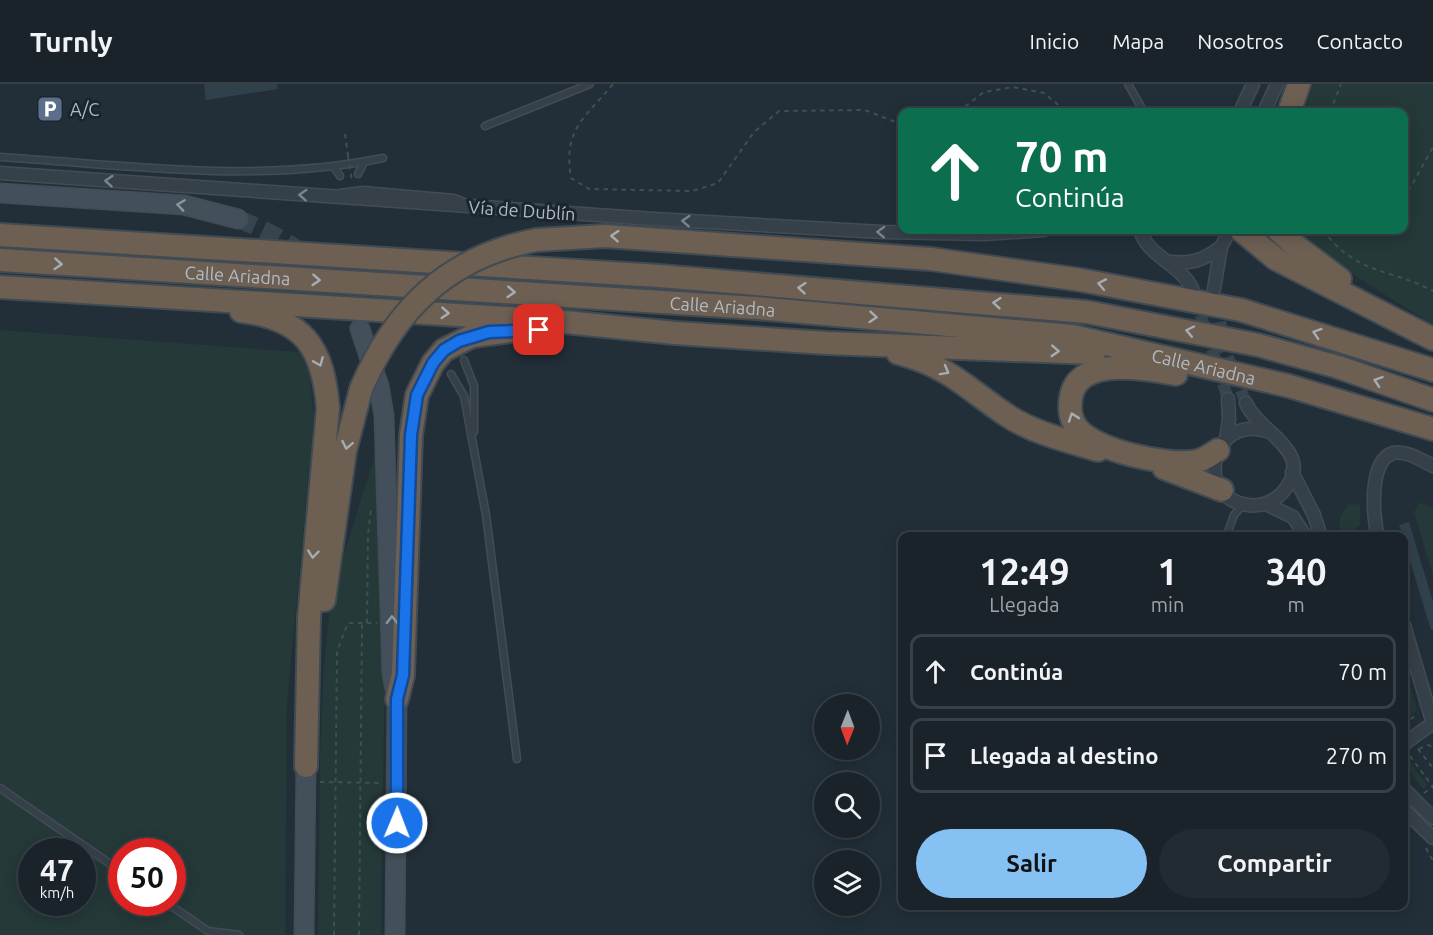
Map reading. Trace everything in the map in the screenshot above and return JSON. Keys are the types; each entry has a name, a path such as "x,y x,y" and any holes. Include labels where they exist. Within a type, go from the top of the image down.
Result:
{"highway":[{"path":"1290,108 1299,84"},
{"path":"1246,234 1276,259 1433,339"},
{"path":"1282,234 1399,322"},
{"name":"Calle Ariadna","path":"0,235 659,276 1087,312 1258,345 1338,367 1433,400"},
{"path":"313,774 316,661 345,451 361,389 390,333 427,291 474,260 514,244 572,236 605,236 931,259 1081,280 1241,310 1433,370"},
{"name":"Calle Ariadna","path":"0,261 756,308 1072,336 1289,386 1423,426"},
{"path":"0,287 543,320 675,333 849,344 1004,348 1158,357"},
{"path":"73,292 124,301 249,312 291,327 306,336 316,354 326,378 328,408 308,629 313,774"},
{"path":"397,699 403,675 413,412 417,395 433,363 444,350 459,341 489,332 539,330 614,334 675,333"},
{"path":"849,344 926,360 960,379 1009,417 1057,438 1174,471 1222,490"},
{"path":"1222,444 1204,459 1175,463 1106,446 1084,435 1072,420 1070,408 1073,390 1078,381 1093,371 1104,369 1151,370 1266,390 1423,426"}],"street":[{"path":"1242,108 1253,84"},
{"path":"1266,108 1277,84"},
{"name":"Vía de Dublín","path":"0,173 475,207 898,232"},
{"path":"0,193 175,204 215,211 238,219"},
{"path":"1142,234 1154,252 1170,261 1188,264 1206,259 1221,247"},
{"path":"1214,289 1221,247 1228,234"},
{"path":"1170,261 1192,288"},
{"path":"360,329 379,386 384,416 392,674 397,699 396,935"},
{"path":"1228,399 1229,420 1214,468 1222,490 1230,498 1243,505 1266,504 1293,517 1303,532"},
{"path":"1246,403 1252,416 1286,447 1292,472 1314,515 1319,532"},
{"path":"1222,444 1246,429 1270,432"},
{"path":"1377,532 1372,505 1377,476 1384,459 1390,454 1401,452 1433,466"},
{"path":"1266,504 1281,495 1292,472"},
{"path":"1408,639 1433,723 1408,741"},
{"path":"304,935 313,774"},
{"path":"1408,793 1433,818"},
{"path":"1408,814 1433,838"}],"lane":[{"path":"485,126 590,84"},
{"path":"1128,84 1142,108"},
{"path":"0,157 248,172 334,167 383,158"},
{"path":"358,174 359,168 365,162"},
{"path":"334,167 340,176"},
{"path":"464,360 474,386 473,445"},
{"path":"451,374 464,396 486,514 517,759"},
{"path":"1228,532 1234,515 1243,505"},
{"path":"0,788 108,862"},
{"path":"186,916 208,931 239,935"}],"path":[{"path":"613,84 572,135 568,157 571,178 589,189 692,191 718,183 754,132 779,111 865,110 898,123"},
{"path":"1332,108 1341,84"},
{"path":"963,108 984,92 1013,87 1044,93 1062,108"},
{"path":"345,134 352,182"},
{"path":"1408,192 1433,147"},
{"path":"1327,234 1347,255 1367,267 1433,291"},
{"path":"334,935 337,651 348,623 383,623"},
{"path":"359,935 362,623"},
{"path":"1408,759 1418,749 1428,745 1433,747"},
{"path":"1418,749 1433,768"},
{"path":"1410,756 1433,787 1426,794"},
{"path":"313,774 336,782 383,783"}],"green space":[{"path":"1313,84 1433,84 1433,325 1357,277 1303,234 1408,234 1408,108 1305,108"},
{"path":"0,330 300,352 309,373 314,416 287,704 285,935 0,935"},
{"path":"375,455 380,514 384,634 381,935 318,935 320,756 324,665 331,596"},
{"path":"1420,502 1433,508 1433,575 1414,512"},
{"path":"1360,504 1360,525 1353,532 1340,532 1340,520 1348,505"},
{"path":"1408,679 1417,710 1408,718"},
{"path":"1409,761 1427,785 1423,789 1408,768"}],"building":[{"path":"204,84 277,84 278,89 206,100"},
{"path":"1409,522 1433,602 1433,630 1431,630 1408,555 1408,532 1401,532 1399,525"}],"tunnel":[{"path":"238,219 296,248 311,260 338,290 360,329"},
{"path":"1195,298 1228,399"},
{"path":"1217,304 1225,350 1246,403"}],"place":[{"name":"A/C","path":"50,109"}],"route":[{"path":"397,823 397,699 403,675 411,435 417,395 433,363 444,350 459,341 489,332 539,330"}]}
